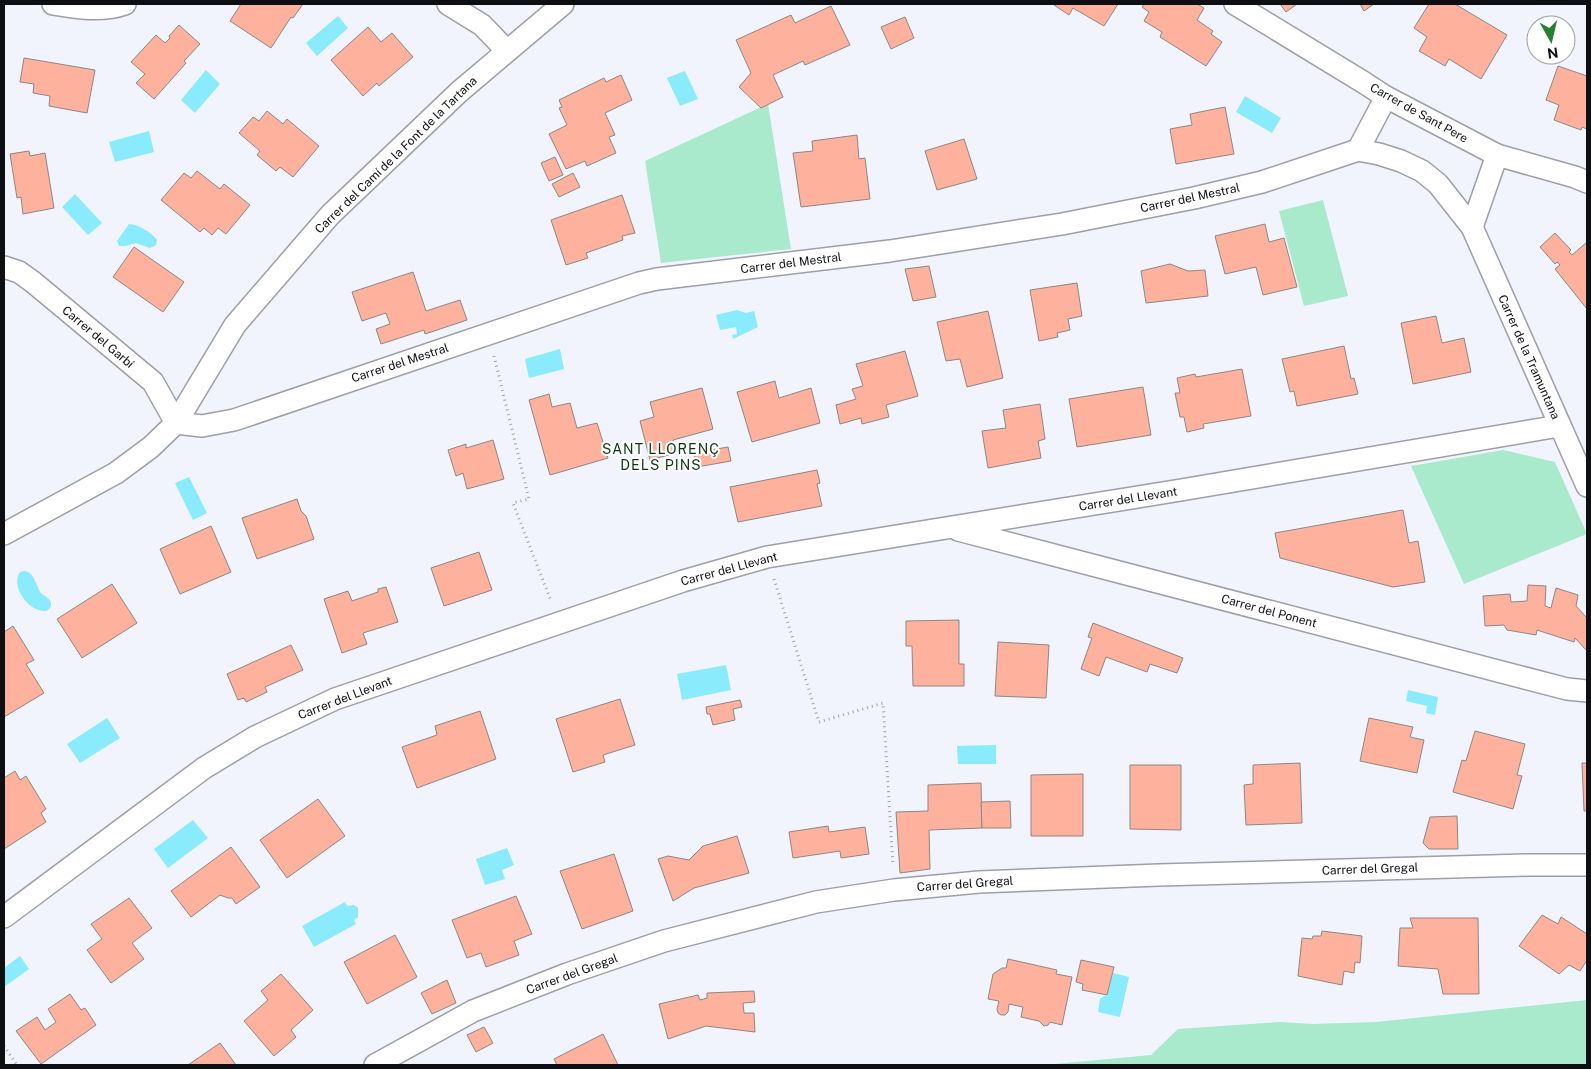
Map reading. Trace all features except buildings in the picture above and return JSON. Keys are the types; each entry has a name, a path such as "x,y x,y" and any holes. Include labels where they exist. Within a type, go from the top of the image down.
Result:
{"street":[{"path":"53,4 98,8 125,4"},
{"path":"448,4 482,26 507,51"},
{"name":"Carrer del Camí de la Font de la Tartana","path":"4,534 116,473 152,448 176,422 235,325 300,247 330,215 452,98 563,4"},
{"name":"Carrer de Sant Pere","path":"1235,4 1386,97 1497,155 1587,182"},
{"path":"1358,150 1386,97"},
{"name":"Carrer del Mestral","path":"176,422 202,426 234,420 639,283 657,279 890,251 1062,224 1194,198 1262,182 1358,150"},
{"name":"Carrer de la Tramuntana","path":"1358,150 1401,161 1422,171 1438,184 1472,227 1587,486"},
{"path":"1472,227 1497,155"},
{"name":"Carrer del Garbí","path":"4,266 19,272 33,282 152,382 176,422"},
{"name":"Carrer del Llevant","path":"4,917 204,768 254,737 335,699 683,581 768,557 1559,426"},
{"name":"Carrer del Ponent","path":"951,528 1567,689 1587,692"},
{"name":"Carrer del Gregal","path":"375,1065 473,1011 567,974 664,941 816,902 894,890 979,882 1159,875 1587,865"}],"path":[{"path":"489,334 529,499 513,503 560,622"},
{"path":"768,557 819,722 883,703 894,890"},
{"path":"4,1046 17,1065"}],"green space":[{"path":"768,104 791,249 661,263 645,161"},
{"path":"1323,200 1348,296 1304,306 1279,211"},
{"path":"1503,450 1555,462 1587,534 1464,584 1411,466"},
{"path":"1587,1000 1587,1065 1044,1065 1151,1055 1178,1029 1280,1022 1312,1024 1376,1022"}],"water":[{"path":"338,16 348,28 317,56 306,43"},
{"path":"206,70 220,84 195,113 181,100"},
{"path":"685,71 698,99 680,106 667,78"},
{"path":"1245,96 1281,118 1272,133 1236,112"},
{"path":"149,131 154,152 115,162 109,142"},
{"path":"75,194 102,223 88,235 62,207"},
{"path":"129,224 140,227 152,235 157,240 156,245 150,248 136,243 119,246 117,241"},
{"path":"737,310 746,313 754,311 758,327 733,339 732,335 737,334 736,327 720,330 716,315"},
{"path":"560,349 564,369 529,378 525,359"},
{"path":"189,477 207,513 193,520 175,483"},
{"path":"24,571 30,574 41,593 50,601 51,607 46,611 33,607 23,598 19,591 17,585 18,578 20,572"},
{"path":"726,665 731,690 682,700 677,674"},
{"path":"1408,690 1438,697 1435,715 1426,713 1427,706 1406,701"},
{"path":"107,718 120,738 80,763 67,744"},
{"path":"996,745 996,764 958,764 957,746"},
{"path":"193,820 208,838 168,868 154,849"},
{"path":"507,848 514,865 502,870 505,879 485,885 476,859"},
{"path":"345,902 347,906 354,905 358,908 358,917 354,920 356,924 314,947 302,926"},
{"path":"20,956 29,969 4,987 4,968"},
{"path":"1113,973 1129,977 1120,1017 1098,1012 1100,999 1107,996"}],"district":[{"name":"SANT LLORENÇ DELS PINS","path":"661,458"}]}
